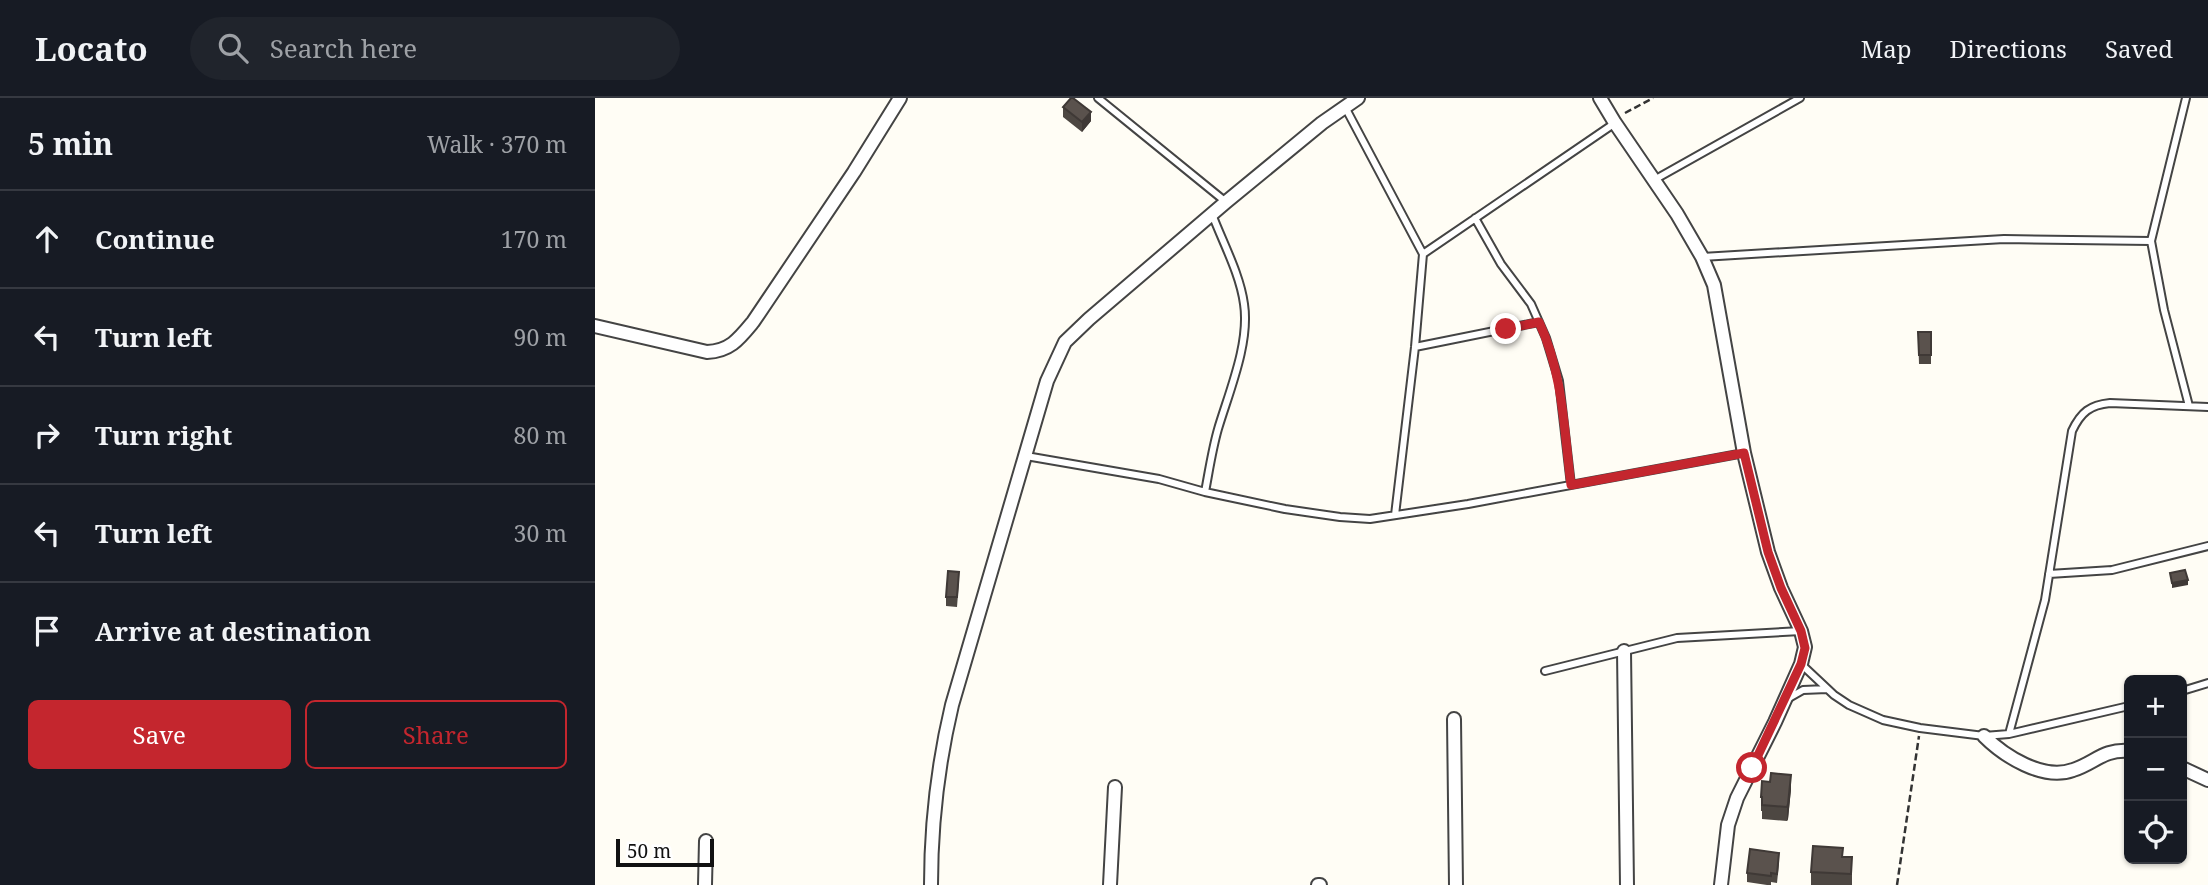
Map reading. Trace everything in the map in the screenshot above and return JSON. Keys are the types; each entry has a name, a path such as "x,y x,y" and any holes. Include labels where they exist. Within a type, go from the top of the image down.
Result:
{"street":[{"path":"595,326 707,352 722,351 737,343 854,172 900,98"},
{"path":"931,885 933,812 951,705 1047,381 1065,342 1226,202 1322,123 1358,98"},
{"path":"1600,98 1677,214 1702,257 1714,285 1744,453 1768,552 1801,631 1805,648 1801,664 1737,798 1728,825 1721,885"},
{"path":"1624,651 1627,885"},
{"path":"1454,719 1456,885"},
{"path":"1984,736 2011,758 2048,772 2071,771 2106,753 2124,751"},
{"path":"2187,770 2208,780"},
{"path":"1110,885 1115,788"},
{"path":"705,885 706,841"}],"lane":[{"path":"1098,98 1226,202"},
{"path":"1654,180 1801,98"},
{"path":"2186,98 2151,241 2164,310 2189,406"},
{"path":"1345,107 1423,254 1395,515"},
{"path":"1423,254 1613,121"},
{"path":"1205,492 1210,460 1246,322 1240,285 1212,214"},
{"path":"1475,218 1501,264 1531,304 1546,338 1559,381 1571,485"},
{"path":"1702,257 2004,239 2151,241"},
{"path":"1415,347 1539,322"},
{"path":"2009,734 2045,600 2072,430 2083,412 2096,405 2110,403 2208,407"},
{"path":"1026,456 1159,479 1285,509 1370,519 1744,453"},
{"path":"2049,574 2112,570 2208,546"},
{"path":"1545,671 1677,638 1801,631"},
{"path":"1801,664 1827,689 1849,705 1869,715 1920,728 1984,736 2009,734 2124,707"},
{"path":"2187,689 2208,683"},
{"path":"1784,701 1803,690 1827,689"}],"path":[{"path":"1613,121 1653,98"},
{"path":"1898,885 1920,728"}],"building":[{"path":"1071,98 1091,112 1082,122 1063,107"},
{"path":"1918,332 1931,332 1931,355 1919,355"},
{"path":"2185,570 2188,580 2172,583 2170,573"},
{"path":"948,571 959,572 957,597 946,597"},
{"path":"1771,773 1791,775 1787,807 1762,805 1762,781 1770,782"},
{"path":"1813,846 1843,848 1842,857 1852,857 1851,874 1811,872"},
{"path":"1750,849 1779,853 1777,874 1771,873 1771,876 1747,873"}],"route":[{"path":"1506,329 1539,322 1546,338 1559,381 1571,485 1744,453 1768,552 1801,631 1805,648 1801,664 1752,768"}]}
